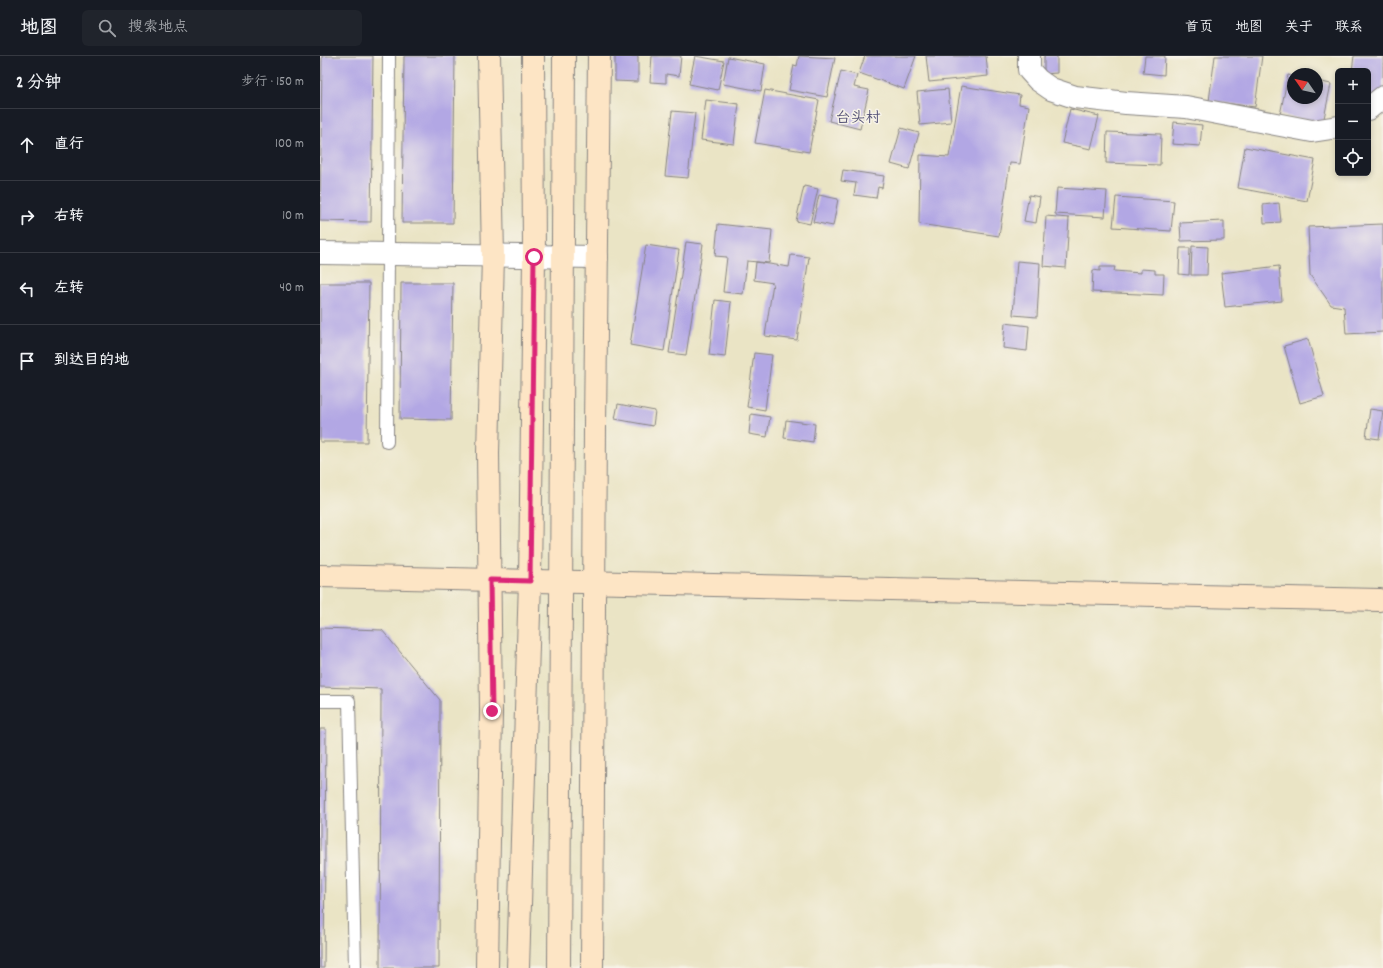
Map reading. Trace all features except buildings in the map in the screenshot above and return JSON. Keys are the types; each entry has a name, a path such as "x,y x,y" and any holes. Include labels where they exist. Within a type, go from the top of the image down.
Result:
{"street":[{"path":"487,968 492,711 488,452 493,256 489,56"},
{"path":"518,968 530,581 534,257 533,56"},
{"path":"559,968 564,56"},
{"path":"592,968 599,56"},
{"path":"1029,56 1029,70 1038,80 1051,89 1075,97 1126,103 1186,107 1312,131 1335,127"},
{"path":"1371,107 1383,97"},
{"path":"320,253 597,257"},
{"path":"320,576 1380,600"}],"lane":[{"path":"387,442 389,56"},
{"path":"320,700 349,701 354,968"}],"district":[{"name":"台头村","path":"858,119"}],"route":[{"path":"492,711 490,580 530,581 534,257"}]}
